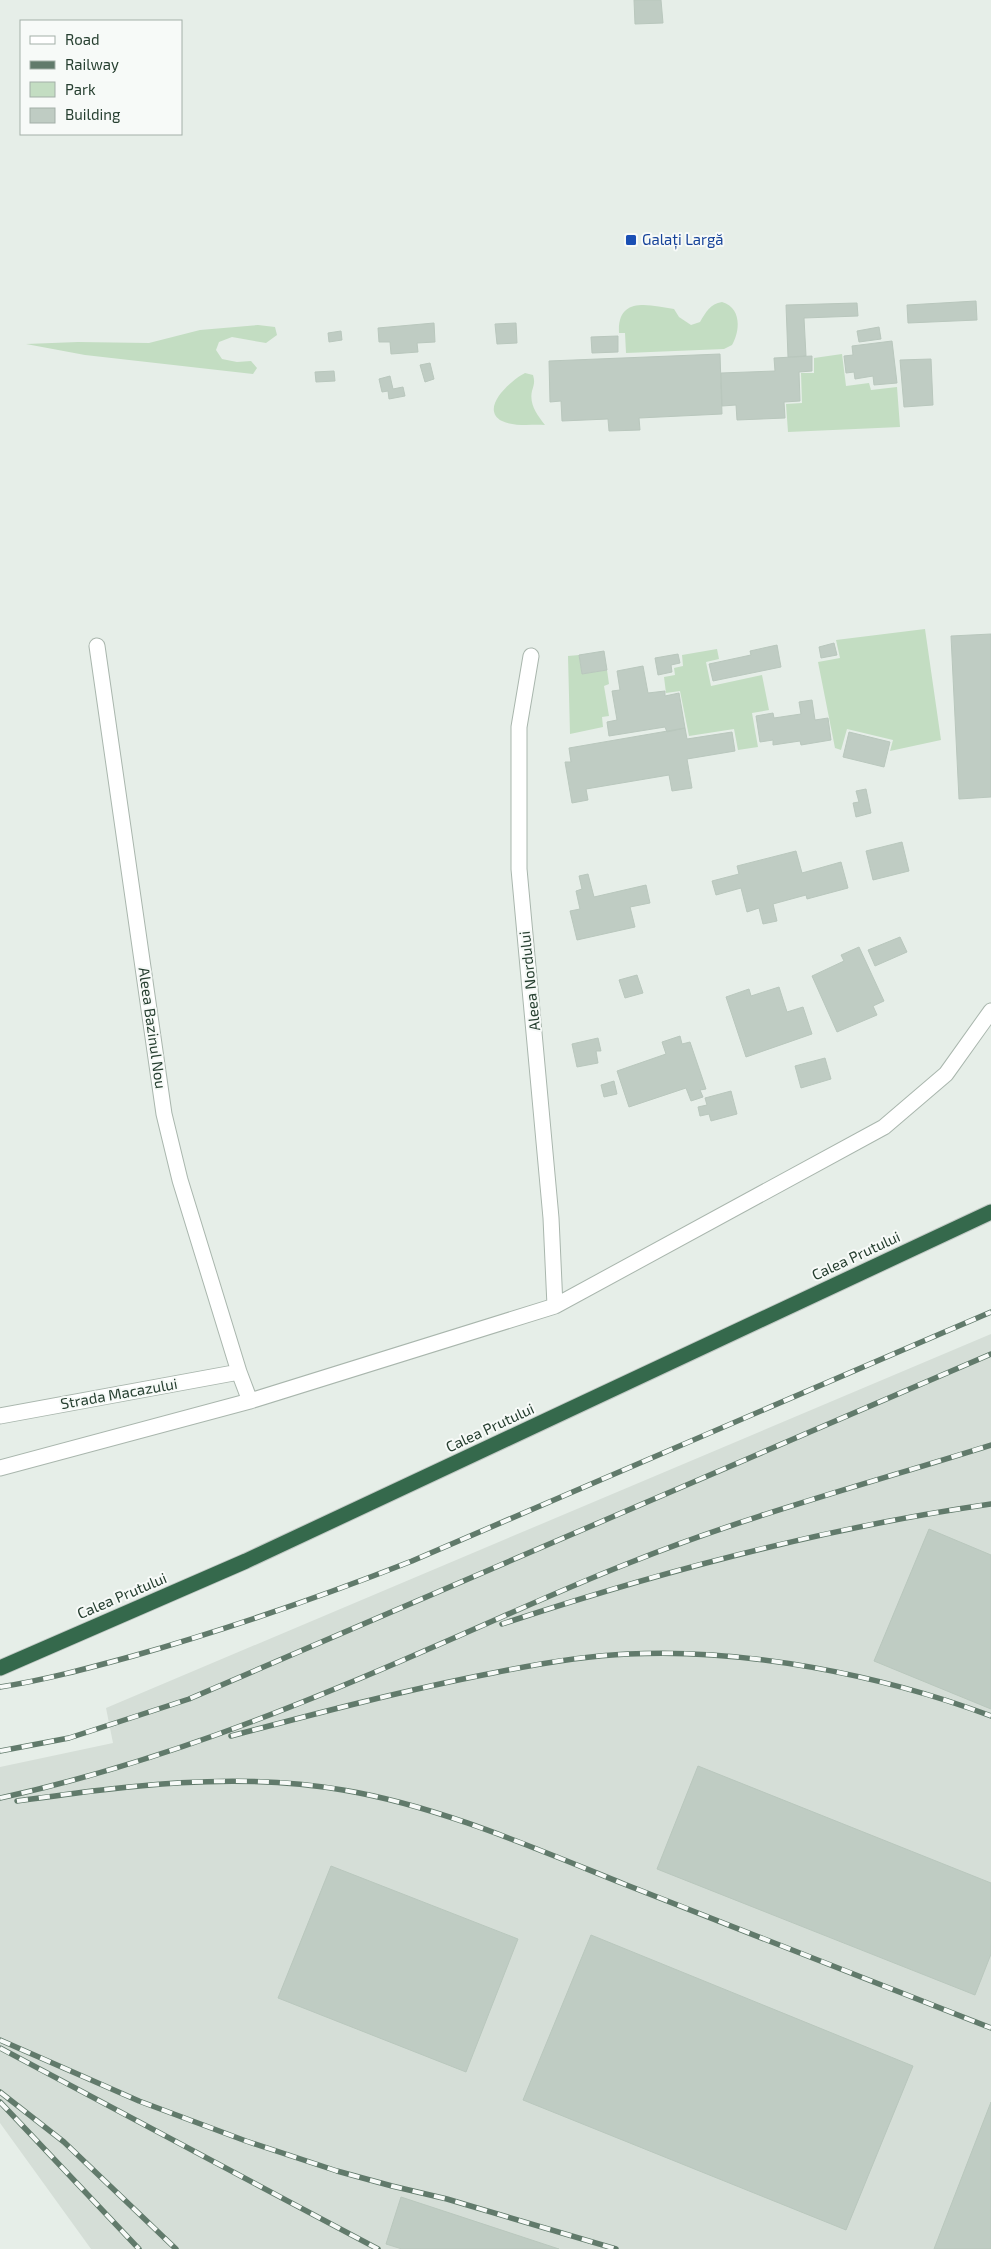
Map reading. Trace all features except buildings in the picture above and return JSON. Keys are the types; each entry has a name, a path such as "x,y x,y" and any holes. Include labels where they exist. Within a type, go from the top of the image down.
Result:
{"highway":[{"name":"Calea Prutului","path":"0,1668 246,1561 991,1212"}],"street":[{"name":"Aleea Bazinul Nou","path":"97,646 164,1114 180,1180 239,1372 250,1401"},
{"name":"Aleea Nordului","path":"531,656 519,727 520,869 551,1218 555,1306"},
{"path":"0,1468 250,1401 555,1306 884,1127 946,1074 991,1010"},
{"name":"Strada Macazului","path":"0,1416 239,1372"}],"shaded area":[{"path":"991,1334 991,2249 91,2249 0,2123 0,1767 113,1743 106,1708"}],"green space":[{"path":"722,302 733,309 738,321 737,333 732,345 724,349 626,353 625,333 619,333 623,313 629,308 645,305 674,309 679,317 691,325 700,322 711,307"},
{"path":"258,325 275,327 277,335 266,343 232,337 219,342 216,350 222,359 237,362 251,361 257,368 253,374 85,355 26,344 78,342 149,343 200,330"},
{"path":"842,354 846,386 869,383 871,390 897,387 900,427 788,432 786,404 802,403 801,373 814,373 814,358"},
{"path":"525,373 533,375 534,383 531,396 533,405 545,425 507,423 496,415 494,409 500,394 513,381"},
{"path":"925,629 941,740 890,751 893,740 847,729 841,750 835,748 818,662 840,658 836,640"},
{"path":"717,649 719,659 706,662 711,686 762,675 769,710 752,713 758,747 738,750 734,729 689,736 680,691 666,693 664,677 675,675 674,668 683,666 682,655"},
{"path":"579,655 582,674 607,670 609,684 604,686 609,716 602,717 603,727 570,734 568,656"}],"railway":[{"path":"0,1687 67,1673 204,1635 308,1600 412,1561 991,1312"},
{"path":"0,1751 69,1738 189,1699 991,1354"},
{"path":"0,1798 109,1770 216,1735 321,1695 577,1584 673,1546 763,1515 991,1445"},
{"path":"502,1624 622,1586 744,1553 867,1525 991,1504"},
{"path":"231,1736 362,1702 460,1680 560,1661 628,1654 719,1655 813,1667 905,1688 991,1716"},
{"path":"17,1801 139,1786 221,1781 302,1784 379,1797 450,1817 521,1843 991,2028"},
{"path":"0,2040 139,2101 246,2141 337,2171 447,2199 616,2249"},
{"path":"0,2048 378,2249"},
{"path":"0,2092 64,2142 176,2249"},
{"path":"0,2102 139,2249"}],"place":[{"name":"Galați Largă","path":"631,240"}]}
